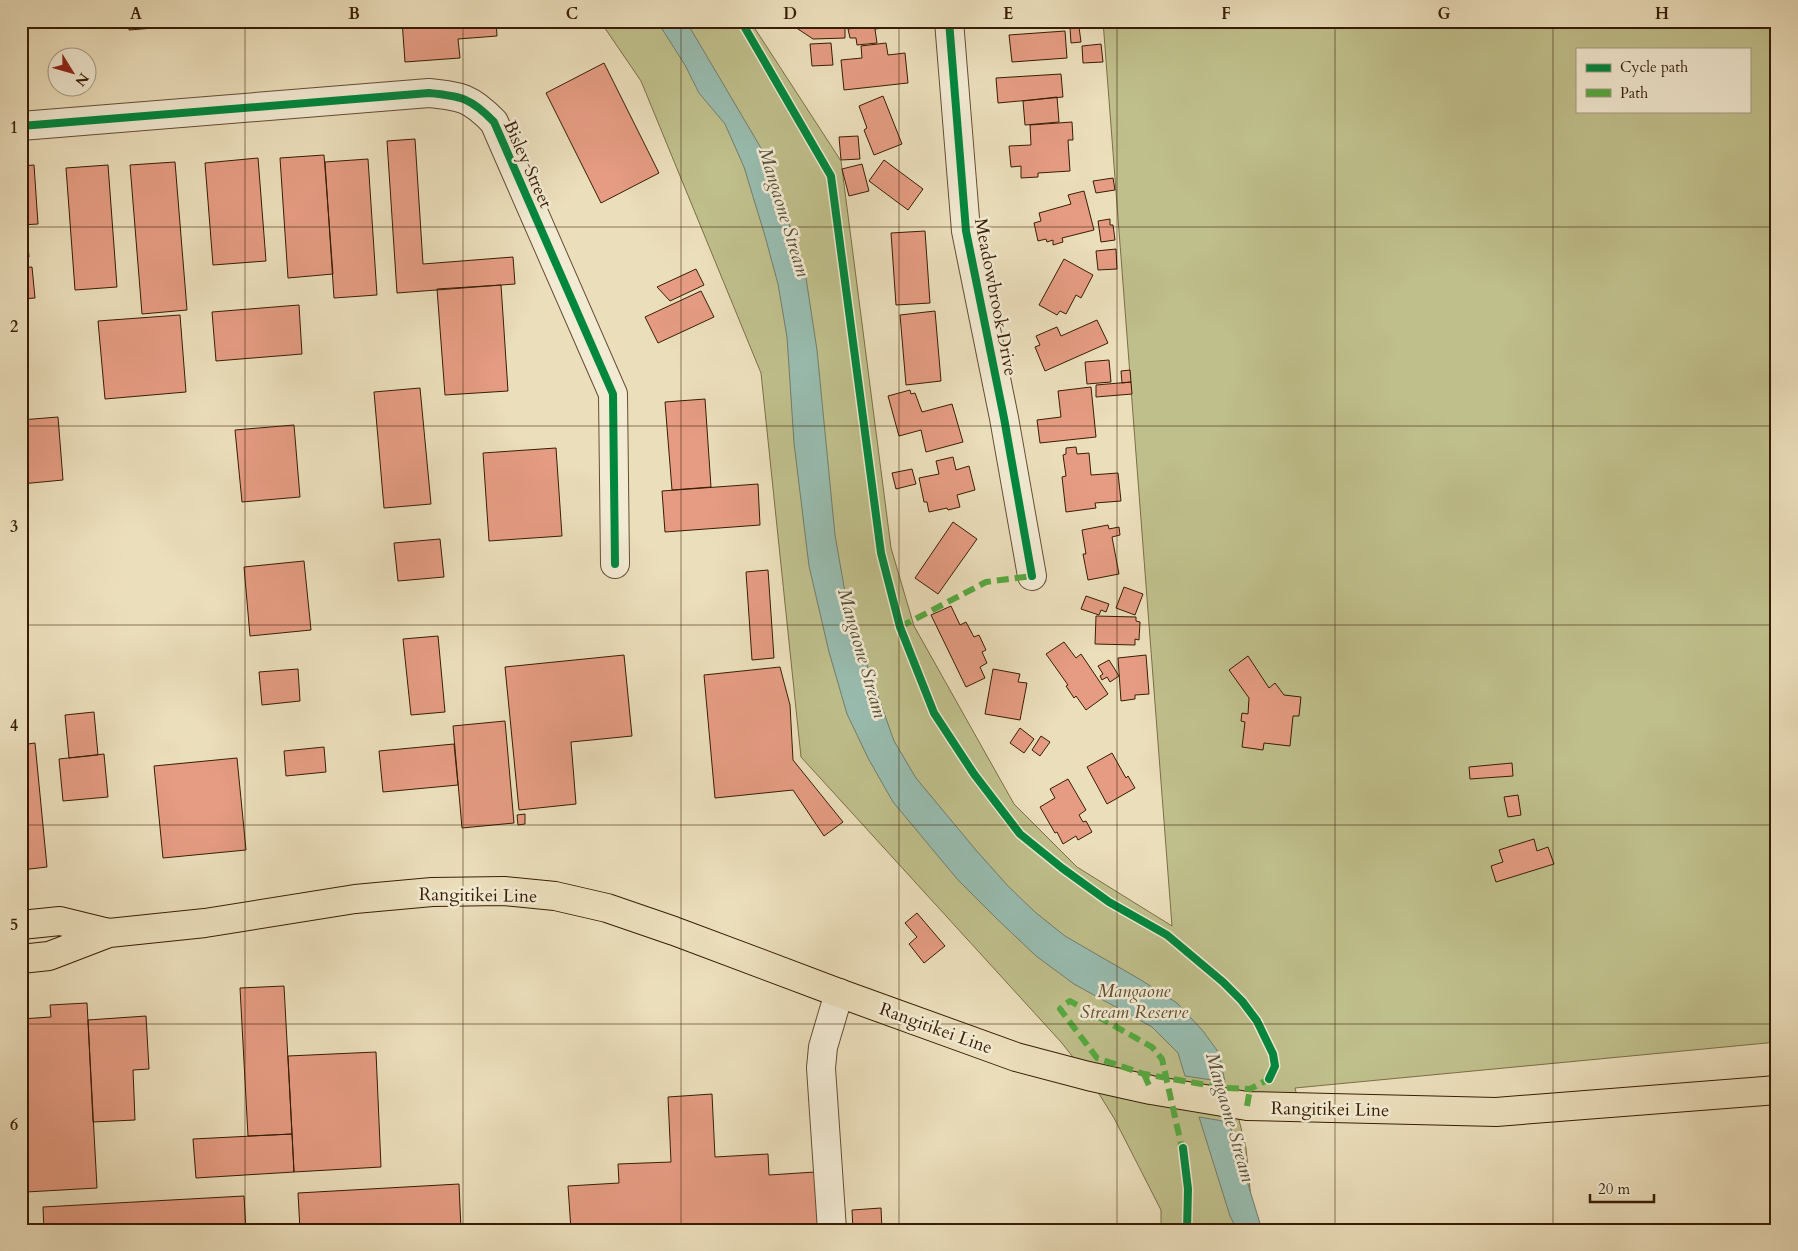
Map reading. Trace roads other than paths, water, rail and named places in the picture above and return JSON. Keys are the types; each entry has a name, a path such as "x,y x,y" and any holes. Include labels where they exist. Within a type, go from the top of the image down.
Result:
{"highway":[{"name":"Rangitikei Line","path":"21,959 49,956 109,933 204,923 354,899 432,892 504,891 555,896 607,908 674,930 839,993 1016,1057 1151,1090 1247,1106 1496,1112 1777,1090"},
{"name":"Rangitikei Line","path":"21,925 60,921 109,933"},
{"path":"21,968 49,956"}],"street":[{"name":"Meadowbrook Drive","path":"949,21 966,231 1004,418 1032,576"},
{"name":"Bisley Street","path":"21,126 428,93 453,95 470,100 494,122 612,394 615,564"},
{"path":"832,1230 821,1068 823,1047 839,993"}],"water":[{"name":"Mangaone Stream","path":"657,21 686,21 761,148 792,232 806,278 817,350 835,535 846,598 894,741 916,778 975,849 1008,886 1035,912 1065,936 1177,1003 1203,1031 1219,1053 1225,1082 1185,1076 1178,1053 1152,1027 1074,984 1036,956 958,880 893,802 868,758 847,714 829,652 809,566 794,443 787,337 778,284 765,236 744,167 725,124 699,93 685,65"},
{"path":"1199,1117 1229,1122 1262,1230 1237,1230 1230,1216"}],"park label":[{"name":"Mangaone Stream Reserve","path":"1134,1001"}]}
